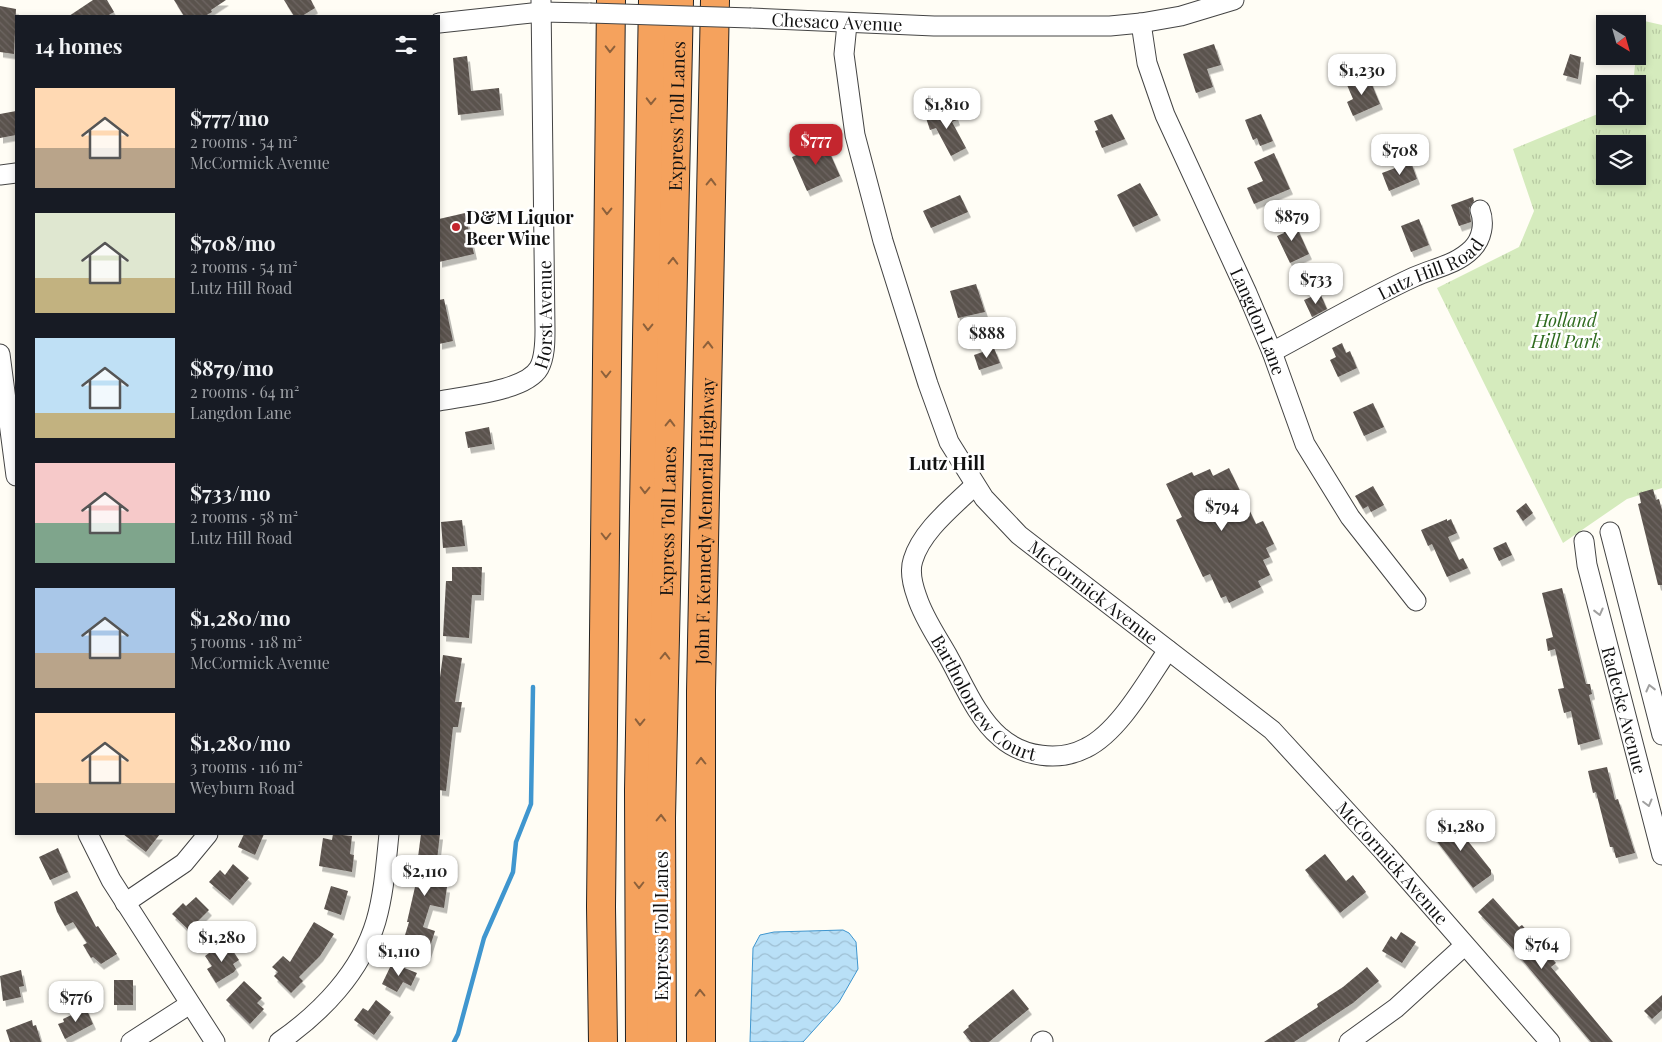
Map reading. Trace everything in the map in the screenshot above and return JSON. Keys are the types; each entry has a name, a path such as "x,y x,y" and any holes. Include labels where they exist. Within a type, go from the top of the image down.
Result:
{"highway":[{"name":"Express Toll Lanes","path":"640,1042 639,780 653,0"},
{"name":"Express Toll Lanes","path":"662,1042 661,818 679,0"},
{"name":"John F. Kennedy Memorial Highway","path":"701,1042 701,681 715,0"},
{"path":"600,7 601,907 603,1042"}],"street":[{"name":"Chesaco Avenue","path":"440,23 541,6 600,7 847,24 1092,26 1141,23 1199,12 1234,0"},
{"name":"Horst Avenue","path":"440,401 520,384 534,375 543,359 545,330 541,6"},
{"name":"Langdon Lane","path":"1141,23 1147,63 1165,115 1196,178 1272,352 1299,431 1350,517 1416,601"},
{"name":"McCormick Avenue","path":"847,24 844,54 855,135 882,241 928,384 949,442 975,485 984,498 1019,535 1272,730 1384,852 1464,946 1550,1042"},
{"path":"0,175 15,173"},
{"name":"Lutz Hill Road","path":"1272,352 1415,277 1463,257 1479,239 1482,226 1480,210"},
{"path":"0,354 15,467"},
{"name":"Bartholomew Court","path":"975,485 946,514 919,546 912,562 912,582 923,613 976,706 990,728 1000,738 1014,747 1033,754 1050,756 1084,749 1099,740 1114,724 1168,650"},
{"name":"Radecke Avenue","path":"1610,532 1662,735"},
{"name":"Radecke Avenue","path":"1584,541 1587,565 1662,855"},
{"path":"1587,565 1617,558"},
{"path":"88,835 124,903 215,1042"},
{"path":"124,903 170,875 184,863 207,835"},
{"path":"279,1042 314,1014 337,992 359,959 376,922 382,895 390,835"},
{"path":"1349,1042 1396,1008 1464,946"},
{"path":"131,1042 190,1004"}],"green space":[{"name":"Holland Hill Park","path":"1646,21 1662,25 1662,488 1627,499 1563,543 1437,288 1519,247 1534,211 1513,149 1596,115 1596,125 1646,125 1646,75 1634,75 1635,65 1646,65"}],"water":[{"path":"843,930 849,933 856,942 858,969 839,1002 803,1042 750,1042 753,948 760,935 774,932"}],"building":[{"path":"93,0 107,0 114,12 109,15 70,15"},
{"path":"174,0 226,0 207,15 183,15"},
{"path":"284,0 311,0 315,8 304,15 293,15"},
{"path":"0,6 16,9 14,54 0,52"},
{"path":"1214,44 1221,65 1207,69 1213,87 1196,93 1183,54"},
{"path":"1570,54 1581,57 1578,79 1563,75"},
{"path":"467,56 471,91 499,88 501,110 458,115 453,58"},
{"path":"1368,75 1380,104 1353,116 1347,102 1353,99 1347,85"},
{"path":"953,108 957,120 952,122 966,148 951,156 936,128 930,130 926,118"},
{"path":"15,111 15,135 0,138 0,114"},
{"path":"1112,114 1125,139 1102,148 1095,131 1098,130 1094,121"},
{"path":"1261,114 1273,141 1260,146 1257,138 1253,140 1245,120"},
{"path":"825,142 840,176 807,191 792,157"},
{"path":"1274,153 1290,189 1254,204 1247,188 1263,181 1254,162"},
{"path":"1411,162 1417,179 1389,191 1382,173"},
{"path":"1140,183 1158,215 1133,227 1117,195"},
{"path":"960,195 968,212 931,228 923,211"},
{"path":"1473,197 1474,201 1469,208 1471,222 1459,226 1451,205"},
{"path":"465,213 474,254 440,262 440,219"},
{"path":"1293,219 1309,254 1290,263 1277,236 1284,233 1280,224"},
{"path":"1419,219 1429,245 1411,252 1401,226"},
{"path":"976,284 985,312 958,318 950,291"},
{"path":"1320,293 1327,309 1312,317 1304,300"},
{"path":"444,299 453,341 440,344 440,300"},
{"path":"1342,343 1346,353 1350,351 1357,368 1338,377 1330,360 1336,357 1332,348"},
{"path":"994,348 1000,363 979,370 974,355"},
{"path":"1373,403 1384,427 1364,436 1353,412"},
{"path":"489,427 492,444 468,448 465,432"},
{"path":"1229,468 1256,524 1263,521 1274,544 1266,548 1270,557 1263,560 1270,575 1258,581 1261,587 1229,603 1226,596 1221,598 1210,574 1203,577 1176,520 1182,517 1166,484 1192,472 1194,476 1210,469 1213,476"},
{"path":"1373,486 1384,505 1371,512 1368,506 1363,509 1355,496"},
{"path":"1653,489 1656,500 1659,499 1662,510 1662,585 1658,585 1638,504 1641,503 1639,493"},
{"path":"1526,503 1533,513 1523,521 1516,511"},
{"path":"1447,519 1447,521 1451,519 1457,533 1448,537 1459,560 1463,558 1468,568 1447,577 1432,544 1428,546 1421,530"},
{"path":"462,520 465,546 443,548 441,522"},
{"path":"1506,542 1512,555 1499,561 1493,548"},
{"path":"452,567 482,567 481,595 472,595 469,638 443,636 446,581 452,581"},
{"path":"1562,588 1586,684 1590,684 1592,694 1589,695 1600,739 1578,745 1571,711 1564,713 1558,689 1564,688 1555,649 1548,651 1546,639 1553,637 1542,593"},
{"path":"443,655 462,658 455,702 462,702 458,727 453,727 446,791 440,790 440,678"},
{"path":"1607,767 1615,800 1618,799 1635,853 1616,858 1613,847 1610,847 1596,792 1593,793 1588,771"},
{"path":"1448,816 1491,870 1491,875 1473,888 1429,831"},
{"path":"124,835 159,835 146,852"},
{"path":"244,835 264,835 255,855 238,847"},
{"path":"333,835 352,836 350,854 354,855 352,872 319,866 323,838 332,840"},
{"path":"421,835 440,835 435,877 442,878 440,886 447,887 444,908 430,905 423,927 435,931 428,953 402,945 409,922 407,922 415,887 421,888 425,858 418,857"},
{"path":"58,848 68,872 50,880 39,857"},
{"path":"1325,854 1346,881 1353,875 1366,892 1340,913 1305,870"},
{"path":"233,864 249,878 230,900 209,882 220,870 225,875"},
{"path":"331,886 348,891 341,915 324,909"},
{"path":"77,891 96,927 98,926 117,954 101,964 93,957 91,958 83,945 87,943 73,922 65,926 57,912 54,902"},
{"path":"196,897 209,910 197,922 204,929 196,937 172,914 183,903 186,906"},
{"path":"1493,898 1519,927 1522,925 1530,934 1526,938 1543,958 1548,954 1556,963 1551,967 1613,1042 1591,1042 1513,949 1478,912"},
{"path":"314,922 334,934 320,956 299,977 303,981 291,993 274,976 278,972 272,967 283,956 290,962"},
{"path":"1401,932 1416,942 1402,963 1382,951 1391,936 1396,940"},
{"path":"220,945 225,952 231,948 239,960 233,964 236,969 234,972 216,983 207,969 212,966 205,956"},
{"path":"392,963 417,973 411,986 403,982 397,992 382,984"},
{"path":"1367,967 1379,981 1353,1003 1294,1042 1264,1042 1318,1007 1317,1004 1343,987"},
{"path":"21,970 24,986 19,987 21,997 3,1001 0,976"},
{"path":"114,980 133,980 133,1005 114,1005"},
{"path":"244,981 262,998 257,1003 264,1009 250,1024 226,1000"},
{"path":"1013,989 1029,1009 989,1042 971,1042 963,1032"},
{"path":"1662,995 1662,1010 1652,1019 1644,1011"},
{"path":"376,1000 391,1012 374,1035 354,1020 363,1008 368,1011"},
{"path":"86,1008 93,1024 65,1039 58,1024 64,1022 63,1019"},
{"path":"32,1020 33,1026 36,1025 41,1042 10,1042 6,1030"}],"waterway":[{"path":"454,1042 458,1034 484,938 513,872 516,842 531,804 533,687"}],"place":[{"name":"D&M Liquor Beer Wine","path":"456,227"}],"district":[{"name":"Lutz Hill","path":"947,462"}]}
